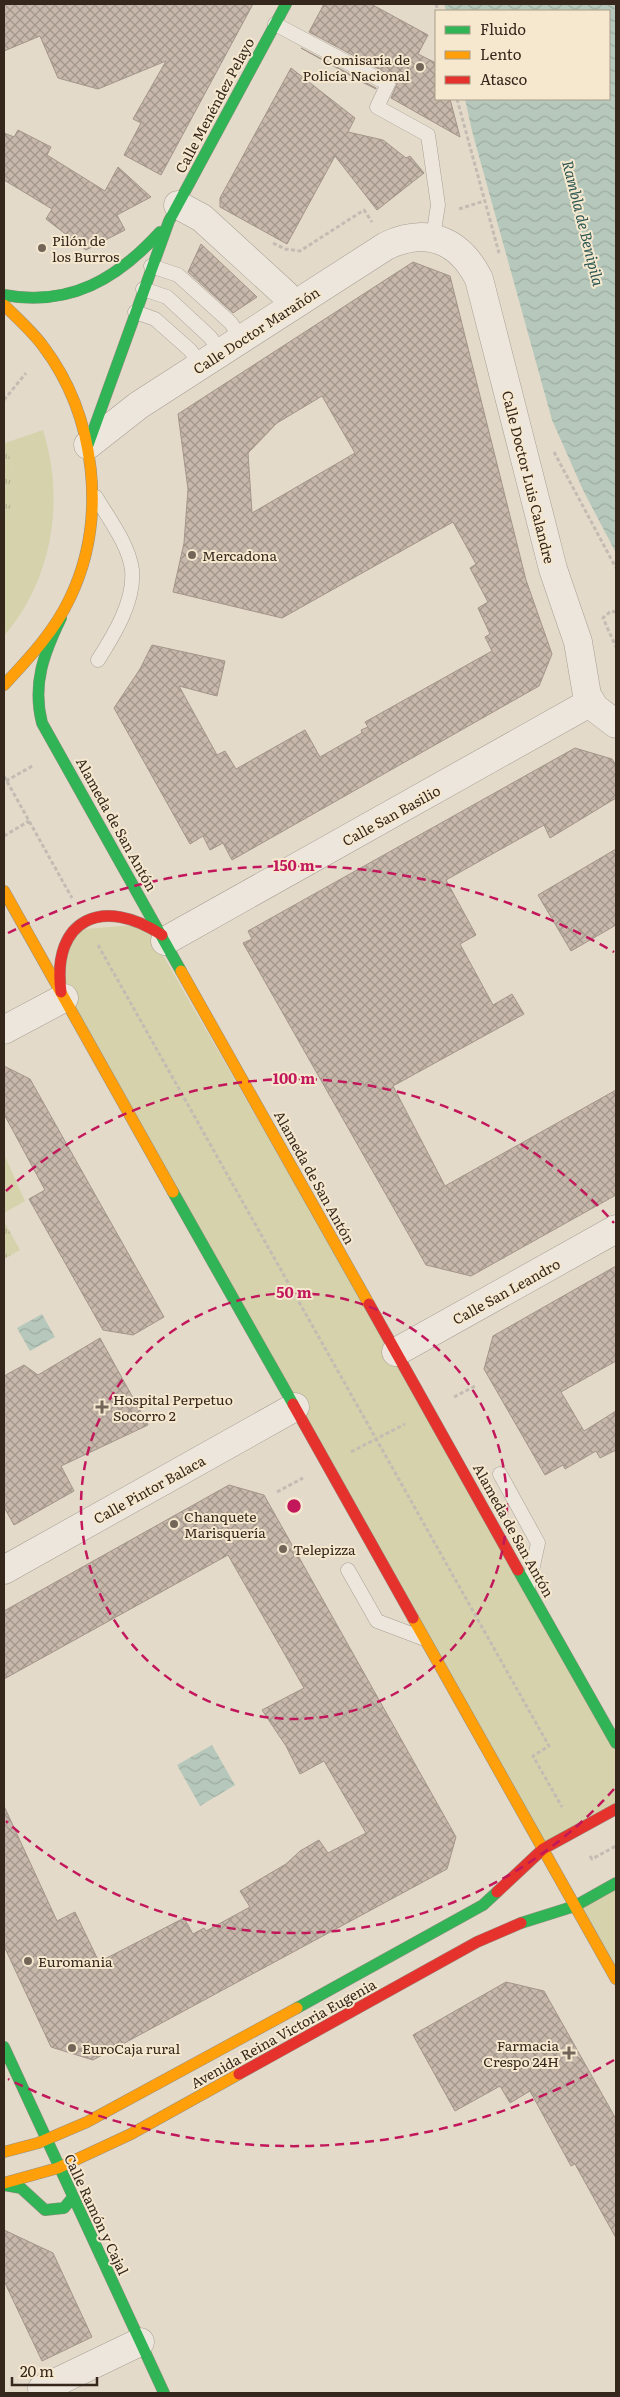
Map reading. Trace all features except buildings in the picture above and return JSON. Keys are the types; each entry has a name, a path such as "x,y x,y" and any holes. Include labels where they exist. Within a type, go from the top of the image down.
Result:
{"main road":[{"name":"Calle Menéndez Pelayo","path":"173,213 286,4"},
{"path":"88,445 151,266 173,213"},
{"path":"4,294 15,298 40,298 70,295 91,287 135,257 173,213"},
{"path":"4,305 38,339 58,368 76,405 88,445 93,493 90,536 85,558 76,585 61,618 26,664 4,685"},
{"name":"Alameda de San Antón","path":"61,618 41,662 37,686 40,716 616,1742"},
{"path":"4,891 616,1979"},
{"path":"63,996 60,972 62,949 74,930 85,922 103,917 121,917 145,924 163,938"},
{"name":"Avenida Reina Victoria Eugenia","path":"4,2152 46,2139 86,2123 483,1905 543,1849 616,1809"},
{"name":"Avenida Reina Victoria Eugenia","path":"4,2184 58,2168 131,2134 477,1942 506,1927 575,1906 616,1883"},
{"name":"Calle Ramón y Cajal","path":"4,2047 58,2168 164,2393"},
{"path":"4,2184 21,2188 45,2210 64,2208 73,2197"}],"street":[{"path":"173,213 202,218 285,294 292,306"},
{"name":"Calle Doctor Marañón","path":"88,445 126,414 386,246 408,238 433,237"},
{"name":"Calle Doctor Luis Calandre","path":"433,237 456,249 474,268 479,279 553,569 578,642 584,683 590,702"},
{"path":"590,702 616,724"},
{"name":"Calle San Basilio","path":"163,938 590,702"},
{"path":"4,1030 63,996"},
{"name":"Calle San Leandro","path":"396,1352 616,1229"},
{"name":"Calle Pintor Balaca","path":"4,1570 295,1407"},
{"path":"42,2389 140,2342"}],"lane":[{"path":"275,24 388,84 377,107 428,135 438,205 433,237"},
{"path":"151,266 178,275 231,323 221,352"},
{"path":"143,289 167,297 210,337 221,352"},
{"path":"135,312 155,319 190,350 221,352"},
{"path":"93,493 124,545 132,569 132,590 112,637 98,660"},
{"path":"500,1474 538,1543 529,1587"},
{"path":"348,1570 377,1621 424,1639"}],"path":[{"path":"457,100 500,259"},
{"path":"459,209 484,202"},
{"path":"4,400 29,368"},
{"path":"553,449 616,568"},
{"path":"616,612 611,611 603,618 616,647"},
{"path":"6,781 39,762"},
{"path":"4,776 549,1746 533,1756 566,1814"},
{"path":"4,836 29,821"},
{"path":"278,1492 478,1384"},
{"path":"588,1852 592,1859 616,1846"}],"green space":[{"path":"43,430 50,457 53,484 50,538 44,564 34,590 21,614 4,636 4,522 14,515 13,470 5,443"},
{"path":"4,440 14,476 15,496 14,515 4,522"},
{"path":"145,924 616,1742 616,1809 543,1849 60,984 74,930"},
{"path":"4,1154 25,1201 4,1213"},
{"path":"4,1221 20,1250 4,1259"},
{"path":"616,1883 616,1979 575,1906"}],"water":[{"name":"Rambla de Benipila","path":"444,4 616,4 616,553 583,490 552,420 472,131 465,100 610,100 610,10 446,10"},
{"path":"42,1314 55,1337 30,1351 17,1328"},
{"path":"212,1745 235,1785 200,1806 177,1765"}],"traffic: fast":[{"path":"88,445 169,221 286,4"},
{"path":"4,295 28,298 50,297 71,293 91,286 127,263 160,232"},
{"path":"61,618 49,644 41,669 38,695 42,723 181,971"},
{"path":"173,1192 293,1404"},
{"path":"518,1570 616,1743"},
{"path":"521,1923 575,1906 616,1883"},
{"path":"297,2008 483,1905 497,1892"},
{"path":"4,2047 164,2393"},
{"path":"4,2185 21,2188 45,2210 64,2208 73,2197"}],"traffic: slow":[{"path":"4,305 43,346 61,374 75,404 85,436 91,469 92,502 89,535 82,567 70,598 49,633 32,655 4,685"},
{"path":"4,891 173,1192"},
{"path":"181,971 369,1304"},
{"path":"413,1618 616,1979"},
{"path":"4,2152 38,2143 87,2122 297,2008"},
{"path":"4,2183 58,2168 131,2134 239,2074"}],"traffic: jam":[{"path":"61,992 60,967 64,946 73,931 86,921 102,916 120,917 141,923 162,935"},
{"path":"369,1304 518,1570"},
{"path":"293,1404 413,1618"},
{"path":"497,1892 543,1849 616,1809"},
{"path":"239,2074 477,1942 521,1923"}],"place":[{"name":"Comisaría de Policía Nacional","path":"420,67"},
{"name":"Pilón de los Burros","path":"42,248"},
{"name":"Mercadona","path":"192,555"},
{"name":"Hospital Perpetuo Socorro 2","path":"102,1407"},
{"name":"Chanquete Marisquería","path":"174,1524"},
{"name":"Telepizza","path":"283,1549"},
{"name":"Euromania","path":"28,1961"},
{"name":"EuroCaja rural","path":"72,2048"},
{"name":"Farmacia Crespo 24H","path":"569,2053"}]}
